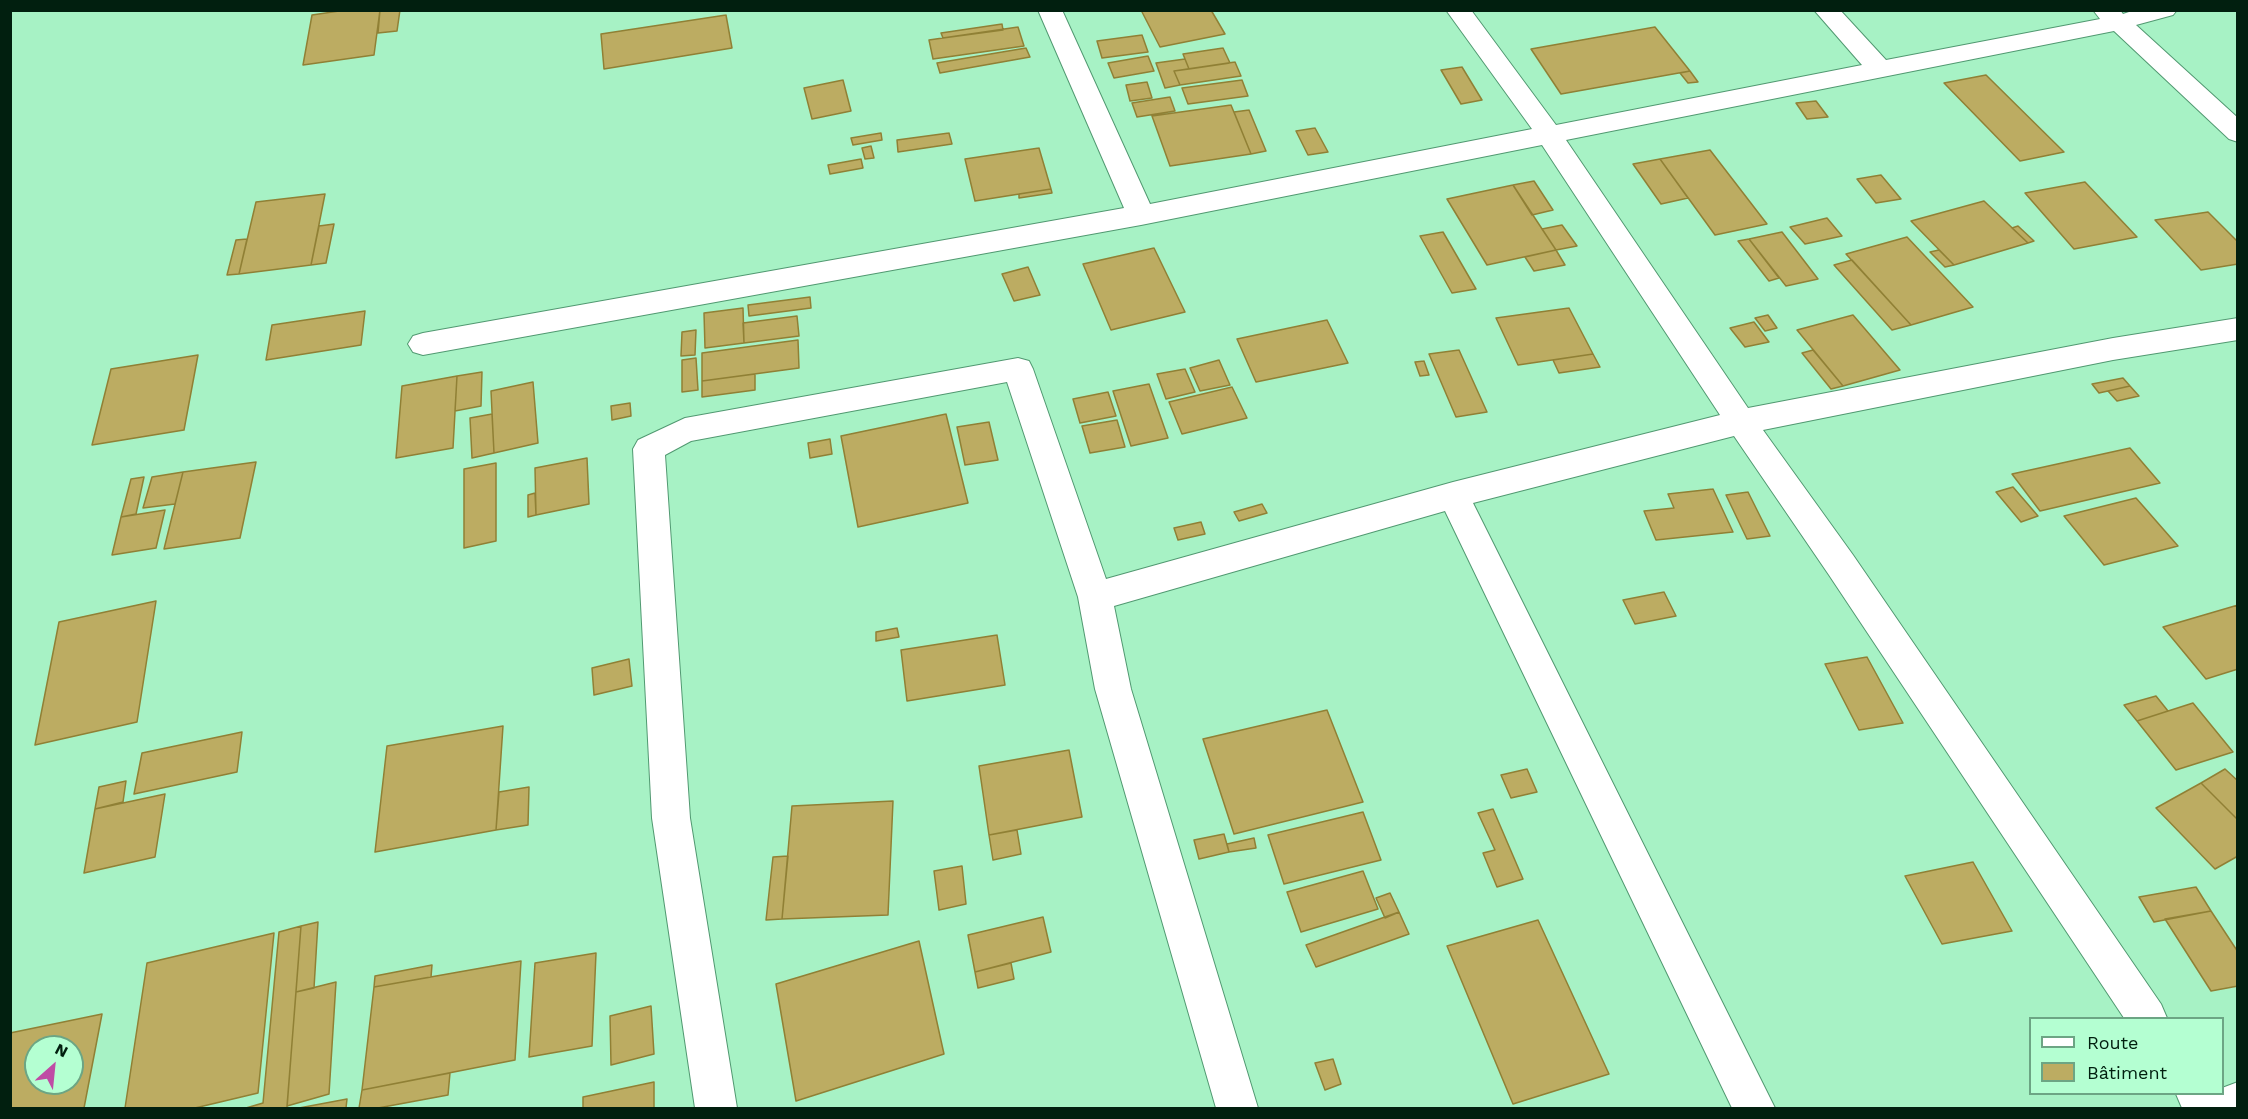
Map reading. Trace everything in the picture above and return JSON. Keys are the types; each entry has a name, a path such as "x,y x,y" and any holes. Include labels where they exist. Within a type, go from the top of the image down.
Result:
{"street":[{"path":"1050,10 1141,214"},
{"path":"1458,10 1548,133 1741,422 2146,1017"},
{"path":"1826,10 1879,68"},
{"path":"423,344 1141,214 1879,68 2111,16 2165,10"},
{"path":"2111,16 2238,133"},
{"path":"1095,597 1453,495 1741,422 2113,350 2238,329"},
{"path":"717,1108 671,818 649,449 685,430 1018,369 1095,597 1113,689 1237,1108"},
{"path":"1453,495 1754,1108"},
{"path":"2198,1095 2207,1108"},
{"path":"2224,1108 2238,1103"}],"building":[{"path":"346,10 380,10 374,55 303,65 312,15"},
{"path":"380,10 400,10 397,31 378,33"},
{"path":"1141,10 1211,10 1225,34 1160,47"},
{"path":"726,15 732,48 604,69 601,34"},
{"path":"1002,24 1003,30 943,38 941,33"},
{"path":"1018,27 1024,46 933,59 929,40"},
{"path":"1655,27 1690,71 1561,94 1531,49"},
{"path":"1142,35 1148,52 1102,58 1097,41"},
{"path":"1026,48 1030,57 940,73 937,63"},
{"path":"1223,48 1230,63 1189,69 1183,54"},
{"path":"1148,56 1154,71 1114,78 1108,63"},
{"path":"1185,59 1189,69 1174,71 1180,85 1165,88 1156,63"},
{"path":"1235,62 1241,76 1180,85 1174,71"},
{"path":"1462,67 1482,100 1461,104 1441,70"},
{"path":"1690,71 1698,82 1688,83 1680,73"},
{"path":"1986,75 2064,152 2020,161 1944,83"},
{"path":"843,80 851,111 812,119 804,88"},
{"path":"1242,80 1248,96 1188,104 1182,88"},
{"path":"1147,82 1152,98 1130,101 1126,85"},
{"path":"1170,97 1175,111 1137,117 1132,103"},
{"path":"1816,101 1828,117 1807,119 1796,103"},
{"path":"1231,105 1251,154 1170,166 1152,116"},
{"path":"1249,110 1266,151 1251,154 1234,112"},
{"path":"1315,128 1328,152 1308,155 1296,131"},
{"path":"881,133 882,140 853,145 851,138"},
{"path":"949,133 952,144 898,152 897,140"},
{"path":"871,146 874,158 865,159 862,148"},
{"path":"1039,148 1051,189 975,201 965,159"},
{"path":"1710,150 1767,224 1715,235 1660,159"},
{"path":"861,159 863,168 830,174 828,165"},
{"path":"1660,159 1688,198 1661,204 1633,164"},
{"path":"1881,175 1901,199 1876,203 1857,179"},
{"path":"1534,181 1553,210 1532,215 1513,185"},
{"path":"2085,182 2137,237 2074,249 2025,193"},
{"path":"1513,185 1556,250 1487,265 1447,199"},
{"path":"1051,189 1052,193 1019,198 1019,194"},
{"path":"325,194 311,265 239,274 256,202"},
{"path":"1984,201 2028,243 1954,265 1911,221"},
{"path":"2208,212 2238,242 2238,264 2201,270 2155,220"},
{"path":"1827,218 1842,236 1805,244 1790,227"},
{"path":"334,224 326,263 311,265 319,226"},
{"path":"1562,225 1577,246 1556,250 1542,229"},
{"path":"2018,226 2034,241 2028,243 2012,228"},
{"path":"1443,232 1476,289 1452,293 1420,236"},
{"path":"1782,232 1818,279 1786,286 1749,239"},
{"path":"1907,237 1973,307 1911,325 1846,254"},
{"path":"247,239 239,274 227,275 236,240"},
{"path":"1749,239 1779,278 1769,281 1738,241"},
{"path":"1154,248 1185,312 1111,330 1083,264"},
{"path":"1556,250 1565,265 1534,271 1525,257"},
{"path":"1939,250 1954,265 1945,267 1930,252"},
{"path":"1852,260 1911,325 1892,330 1834,265"},
{"path":"1028,267 1040,295 1014,301 1002,274"},
{"path":"810,297 811,308 749,316 748,305"},
{"path":"743,308 744,343 705,348 704,313"},
{"path":"1569,308 1593,354 1518,365 1496,318"},
{"path":"365,311 361,345 266,360 272,325"},
{"path":"1768,315 1777,328 1765,331 1755,318"},
{"path":"1853,315 1900,370 1843,386 1797,330"},
{"path":"797,316 799,336 744,343 743,323"},
{"path":"1327,320 1348,363 1256,382 1237,339"},
{"path":"1754,322 1769,342 1745,347 1730,328"},
{"path":"696,330 695,355 681,356 682,332"},
{"path":"798,340 799,368 702,381 702,353"},
{"path":"1459,350 1487,412 1456,417 1429,354"},
{"path":"1813,350 1843,386 1831,389 1802,353"},
{"path":"1593,354 1600,367 1559,373 1553,360"},
{"path":"198,355 184,430 92,445 111,369"},
{"path":"696,358 698,390 682,392 682,360"},
{"path":"1219,360 1230,385 1200,391 1190,368"},
{"path":"1424,361 1429,375 1420,376 1415,362"},
{"path":"1185,369 1195,392 1166,399 1157,374"},
{"path":"482,372 481,406 455,411 457,376"},
{"path":"755,374 755,390 702,397 702,381"},
{"path":"457,376 453,448 396,458 402,386"},
{"path":"2123,378 2130,386 2099,393 2092,384"},
{"path":"533,382 538,443 494,453 491,391"},
{"path":"1149,384 1168,438 1131,446 1113,391"},
{"path":"2130,386 2139,396 2117,401 2108,391"},
{"path":"1232,387 1247,418 1182,434 1169,402"},
{"path":"1108,392 1116,416 1080,423 1073,399"},
{"path":"630,403 631,416 612,420 611,406"},
{"path":"492,414 494,453 472,458 470,418"},
{"path":"946,414 968,503 858,527 841,436"},
{"path":"1117,420 1125,447 1090,453 1082,426"},
{"path":"989,422 998,460 965,465 957,427"},
{"path":"830,439 832,454 810,458 808,443"},
{"path":"2130,448 2160,483 2040,511 2012,474"},
{"path":"587,458 589,504 536,515 535,468"},
{"path":"256,462 240,538 164,549 183,472"},
{"path":"496,463 496,541 464,548 464,469"},
{"path":"183,472 175,504 143,508 152,477"},
{"path":"144,477 136,514 121,517 131,479"},
{"path":"2013,487 2038,516 2021,522 1996,492"},
{"path":"1713,489 1733,532 1656,540 1644,511 1674,508 1668,494"},
{"path":"1748,492 1770,536 1747,539 1726,495"},
{"path":"535,493 536,515 528,517 528,495"},
{"path":"2136,498 2178,546 2104,565 2064,516"},
{"path":"1262,504 1267,513 1239,521 1234,512"},
{"path":"165,510 156,548 112,555 121,517"},
{"path":"1201,522 1205,534 1178,540 1174,528"},
{"path":"1664,592 1676,616 1635,624 1623,600"},
{"path":"156,601 137,722 35,745 59,622"},
{"path":"2238,605 2238,669 2206,679 2163,627"},
{"path":"897,628 899,637 876,641 876,632"},
{"path":"997,635 1005,685 907,701 901,650"},
{"path":"1867,657 1903,723 1859,730 1825,664"},
{"path":"629,659 632,686 594,695 592,668"},
{"path":"2156,696 2168,711 2137,721 2124,705"},
{"path":"2193,703 2233,752 2176,770 2137,721"},
{"path":"1327,710 1363,802 1234,834 1203,739"},
{"path":"503,726 496,830 375,852 387,746"},
{"path":"242,732 237,772 134,794 142,753"},
{"path":"1069,750 1082,817 989,835 979,766"},
{"path":"1527,769 1537,792 1511,798 1501,775"},
{"path":"2225,769 2238,781 2238,820 2201,783"},
{"path":"126,781 123,802 95,809 99,787"},
{"path":"2201,783 2238,820 2238,856 2215,869 2156,808"},
{"path":"529,787 528,825 496,830 499,792"},
{"path":"165,794 155,857 84,873 95,809"},
{"path":"893,801 888,915 782,919 792,806"},
{"path":"1493,809 1523,879 1497,887 1483,853 1495,850 1478,813"},
{"path":"1363,812 1381,860 1284,884 1268,835"},
{"path":"1017,830 1021,854 993,860 989,835"},
{"path":"1224,834 1229,852 1199,859 1194,840"},
{"path":"1254,838 1256,848 1229,852 1227,844"},
{"path":"788,856 782,919 766,920 773,857"},
{"path":"1973,862 2012,931 1942,944 1905,876"},
{"path":"962,866 966,904 939,910 934,871"},
{"path":"1363,871 1378,909 1301,932 1287,892"},
{"path":"2196,887 2211,911 2154,922 2139,897"},
{"path":"1390,893 1399,912 1385,918 1376,898"},
{"path":"2211,911 2238,952 2238,986 2211,991 2165,919"},
{"path":"1399,912 1409,934 1316,967 1306,945"},
{"path":"1043,917 1051,952 975,972 968,935"},
{"path":"1538,920 1609,1074 1513,1104 1447,946"},
{"path":"318,922 314,988 296,992 301,926"},
{"path":"301,926 287,1108 246,1108 263,1103 279,932"},
{"path":"274,933 258,1093 195,1108 125,1108 147,963"},
{"path":"919,941 944,1054 796,1101 776,984"},
{"path":"596,953 592,1046 529,1057 535,963"},
{"path":"521,961 515,1060 362,1090 374,987"},
{"path":"1011,963 1014,979 978,988 975,972"},
{"path":"432,965 431,977 374,987 375,976"},
{"path":"336,982 329,1094 287,1106 296,992"},
{"path":"651,1006 654,1054 611,1065 610,1016"},
{"path":"102,1014 84,1108 10,1108 10,1033"},
{"path":"1333,1059 1341,1084 1325,1090 1315,1063"},
{"path":"450,1073 448,1095 378,1108 359,1108 362,1090"},
{"path":"654,1082 654,1108 583,1108 583,1097"},
{"path":"347,1099 346,1108 299,1108"}]}
